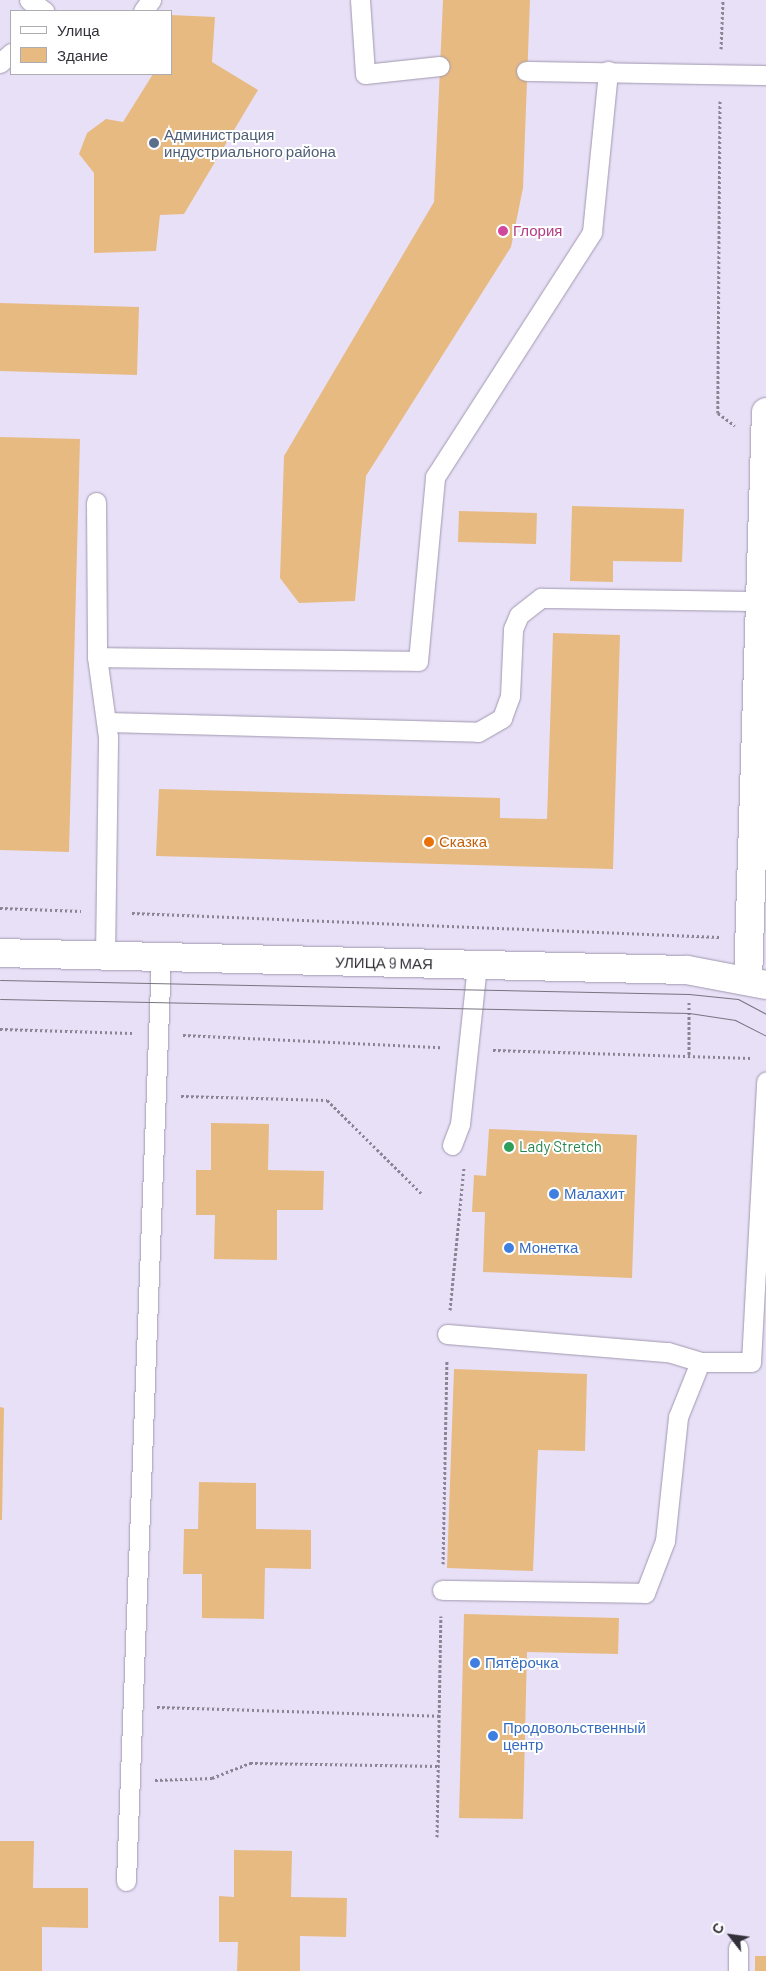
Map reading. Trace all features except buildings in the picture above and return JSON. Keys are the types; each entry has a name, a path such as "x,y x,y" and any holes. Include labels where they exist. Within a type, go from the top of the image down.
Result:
{"street":[{"path":"757,983 750,938 766,412"},
{"name":"УЛИЦА 9 МАЯ","path":"0,953 687,970 757,983"}],"lane":[{"path":"29,0 43,10"},
{"path":"360,0 365,74 440,66"},
{"path":"0,63 10,54"},
{"path":"526,71 608,71 766,76"},
{"path":"98,657 418,661 435,477 592,232 608,71"},
{"path":"96,502 98,657 107,722 105,956"},
{"path":"107,722 478,732 492,728 502,718 510,696 512,629 519,615 541,598 760,601"},
{"path":"126,1881 153,1096 159,1034 161,957"},
{"path":"452,1145 460,1124 477,965"},
{"path":"447,1334 668,1352 700,1362 751,1362 766,1081"},
{"path":"442,1590 645,1593 665,1542 678,1417 700,1362"},
{"path":"738,1948 738,1971"}],"path":[{"path":"723,0 720,74 718,413 765,450"},
{"path":"0,908 750,938"},
{"path":"0,1029 159,1034 469,1049 756,1058"},
{"path":"153,1096 328,1100 422,1194"},
{"path":"437,1837 447,1334 461,1200"},
{"path":"132,1706 439,1716"},
{"path":"129,1781 212,1778 250,1763 437,1766"}],"tram line":[{"path":"0,980 689,994 738,999 766,1014"},
{"path":"0,999 689,1013 735,1020 766,1036"}],"place":[{"name":"Администрация индустриального района","path":"154,143"},
{"name":"Глория","path":"503,231"},
{"name":"Сказка","path":"429,842"},
{"name":"Lady Stretch","path":"509,1147"},
{"name":"Малахит","path":"554,1194"},
{"name":"Монетка","path":"509,1248"},
{"name":"Пятёрочка","path":"475,1663"},
{"name":"Продовольственный центр","path":"493,1736"}]}
